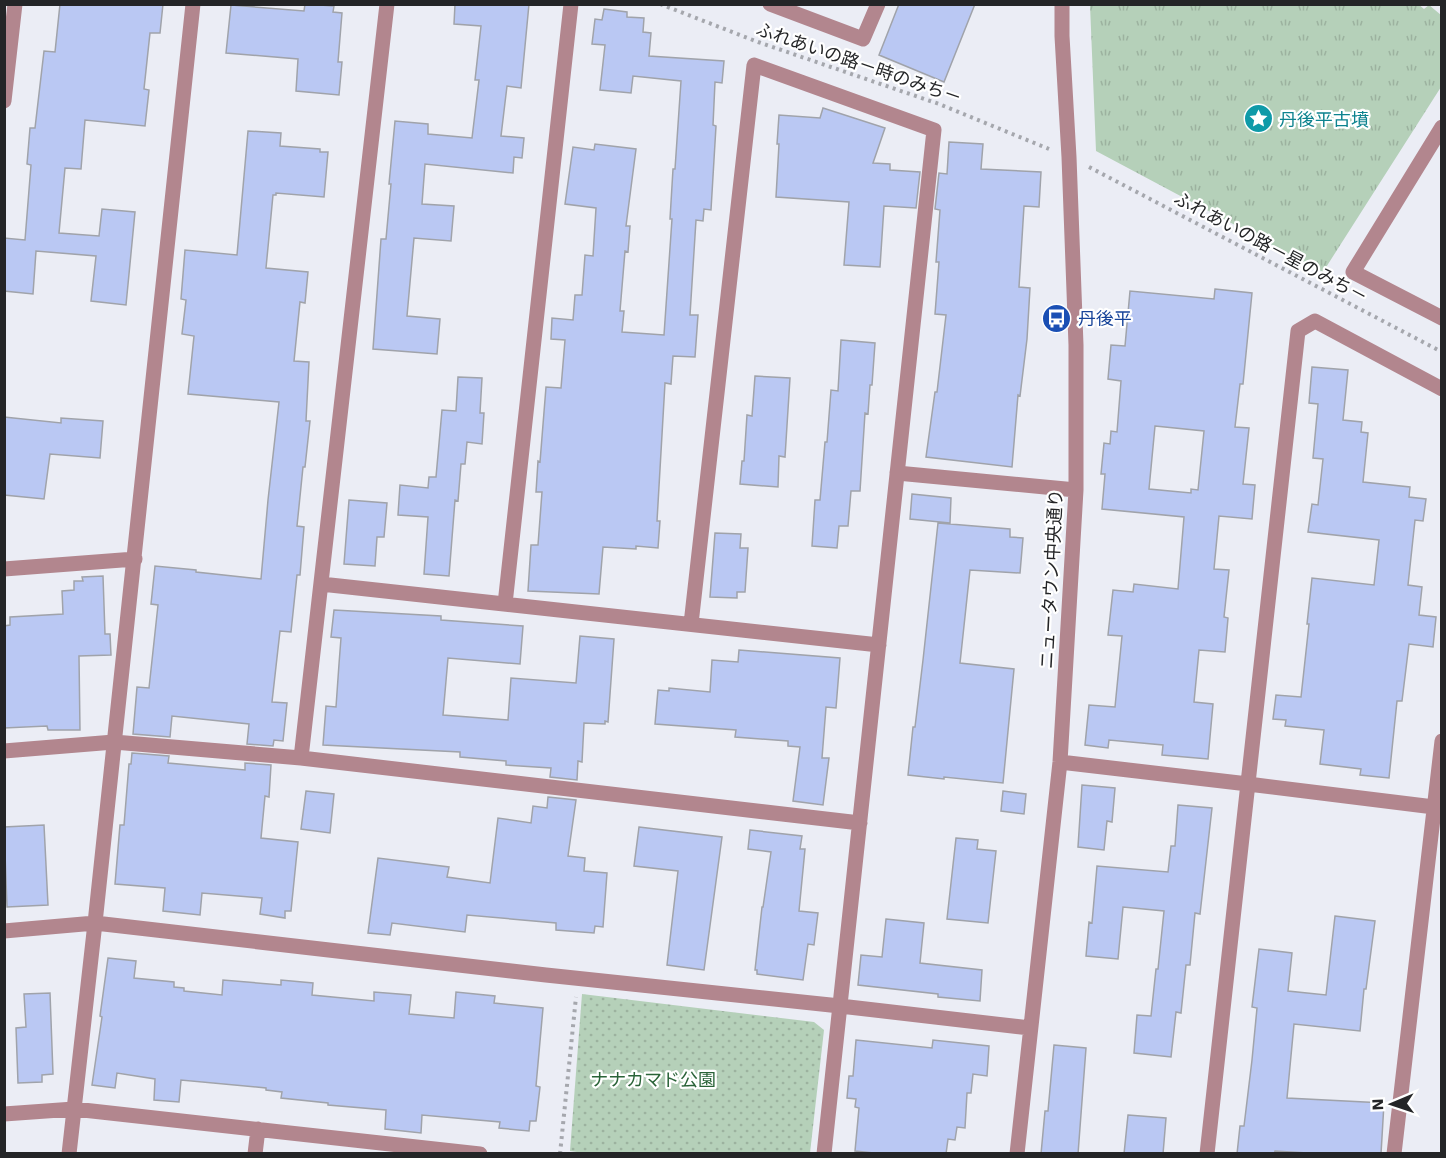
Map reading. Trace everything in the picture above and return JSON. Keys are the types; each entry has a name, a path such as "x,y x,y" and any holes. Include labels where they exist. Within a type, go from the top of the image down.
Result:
{"street":[{"path":"4,101 15,4"},
{"path":"69,1154 135,559 193,4"},
{"path":"302,758 387,4"},
{"path":"505,604 571,4"},
{"path":"770,4 863,39 878,4"},
{"name":"ニュータウン中央通り","path":"1017,1154 1060,762 1076,490 1076,345 1062,4"},
{"path":"691,624 754,65 934,130 824,1154"},
{"path":"1442,127 1353,272 1442,318"},
{"path":"1207,1154 1298,332 1315,321 1442,389"},
{"path":"897,473 1076,490"},
{"path":"4,569 135,559"},
{"path":"321,584 879,645"},
{"path":"1395,1154 1438,807 1442,741"},
{"path":"4,751 114,742 302,758 860,823"},
{"path":"1060,762 1438,807"},
{"path":"4,931 95,923 1030,1028"},
{"path":"4,1114 74,1109 480,1154"},
{"path":"255,1154 258,1129"}],"path":[{"name":"ふれあいの路－時のみち－","path":"660,4 758,42 939,104 1049,149"},
{"name":"ふれあいの路－星のみち－","path":"1087,166 1442,352"},
{"path":"560,1154 576,993"}],"green space":[{"name":"丹後平古墳","path":"1418,4 1424,9 1429,5 1441,15 1441,87 1323,272 1096,151 1090,5"},
{"name":"ナナカマド公園","path":"582,994 814,1022 824,1030 810,1153 591,1154 570,1151"}],"building":[{"path":"60,4 163,4 160,33 150,33 144,89 149,90 145,126 85,120 81,169 65,168 59,233 99,236 102,209 135,212 126,305 91,301 96,256 36,251 33,294 4,291 4,238 25,240 31,165 27,164 30,128 35,128 44,51 55,52"},
{"path":"305,4 334,6 333,12 342,13 338,62 342,62 339,95 296,91 298,59 226,53 231,5 304,11"},
{"path":"455,4 529,4 521,88 507,86 501,136 524,138 522,158 514,157 513,173 425,164 422,204 454,206 451,241 414,238 407,316 440,319 437,354 373,349 381,239 386,239 395,121 428,124 428,134 472,138 479,80 475,80 481,26 454,24"},
{"path":"899,4 975,4 944,82 879,55"},
{"path":"604,9 627,12 627,17 644,18 643,32 651,33 649,56 724,61 722,83 715,82 713,125 716,126 711,210 704,209 703,221 696,220 690,315 698,315 695,357 673,356 671,384 665,383 657,521 660,521 658,548 603,547 599,594 528,591 531,545 538,545 542,492 536,492 546,387 561,388 565,340 551,339 552,318 573,320 575,295 582,295 585,255 593,256 596,208 565,204 573,147 594,150 595,144 636,149 626,226 630,226 628,252 625,251 620,311 624,311 622,332 664,335 673,169 675,169 681,81 633,76 631,93 600,90 605,45 592,44 595,19 602,20"},
{"path":"823,108 885,128 873,163 890,164 890,170 920,172 916,208 884,206 880,267 844,265 849,202 776,197 779,115 820,118"},
{"path":"248,131 281,133 280,146 320,149 320,152 328,152 324,197 276,193 273,195 266,268 308,272 305,303 300,302 294,361 309,362 306,421 310,421 297,526 304,527 300,575 297,575 291,632 280,631 272,702 287,703 283,741 274,740 273,746 247,744 249,724 172,716 170,737 133,734 137,687 149,688 158,605 151,604 155,566 261,579 279,402 188,394 194,336 182,334 186,300 181,299 185,250 237,255"},
{"path":"949,142 983,144 981,169 1041,172 1039,207 1024,206 1019,287 1030,288 1027,339 1020,396 1018,395 1012,467 926,457 935,392 937,392 946,315 935,314 940,210 935,209 939,173 947,174"},
{"path":"1215,289 1252,293 1243,384 1240,384 1235,427 1249,428 1243,484 1255,485 1252,519 1219,516 1214,569 1229,570 1224,617 1228,618 1225,652 1199,650 1194,702 1213,704 1208,759 1162,755 1163,745 1109,740 1108,748 1085,745 1089,705 1115,707 1122,636 1108,635 1113,590 1133,592 1134,584 1178,589 1184,517 1102,509 1105,474 1101,474 1104,443 1110,444 1111,431 1117,432 1121,381 1108,379 1111,345 1125,346 1130,291 1214,299","holes":["1155,426 1204,431 1198,490 1191,489 1191,493 1149,489"]},
{"path":"841,340 875,343 868,414 865,413 860,491 851,491 848,526 839,526 837,548 812,546 815,500 820,500 831,390 838,391"},
{"path":"1312,367 1348,370 1343,420 1362,422 1361,432 1368,433 1363,482 1410,487 1409,497 1426,499 1423,521 1415,520 1408,585 1422,587 1419,615 1436,617 1433,647 1409,644 1402,701 1397,701 1389,778 1360,775 1361,769 1320,764 1324,730 1285,726 1286,720 1273,719 1276,695 1301,697 1312,578 1374,585 1379,540 1308,532 1312,504 1318,505 1323,459 1313,458 1318,404 1309,403"},
{"path":"755,376 790,378 785,457 779,456 778,487 740,484 747,415 752,416"},
{"path":"458,377 482,378 480,413 484,413 482,444 467,442 465,464 461,464 458,501 455,500 449,576 424,574 428,517 398,515 400,485 428,488 429,477 436,477 442,410 456,411"},
{"path":"4,417 61,423 61,418 103,421 100,458 50,454 44,499 4,495"},
{"path":"912,494 951,498 950,523 910,519"},
{"path":"349,500 387,503 384,537 377,537 375,566 344,564"},
{"path":"938,523 1010,529 1010,537 1023,538 1020,573 970,570 960,663 1014,669 1003,783 908,775"},
{"path":"715,533 741,534 740,548 748,548 745,592 737,592 737,598 710,597"},
{"path":"103,576 105,634 110,634 111,655 79,656 80,730 48,730 47,726 4,728 4,626 10,625 10,617 63,614 62,591 74,590 74,581 83,581 82,577"},
{"path":"334,610 441,616 441,620 523,626 520,664 448,658 443,715 508,720 511,678 576,683 580,636 614,639 608,722 605,721 605,724 584,723 582,762 578,761 577,780 550,777 551,768 506,765 506,761 460,757 460,752 323,745 326,706 336,707 341,638 331,637"},
{"path":"739,650 840,658 836,708 826,707 822,758 829,758 823,805 793,801 800,747 788,746 788,741 735,737 736,730 655,724 658,690 669,691 669,688 710,692 712,660 738,662"},
{"path":"132,753 169,756 168,763 245,770 245,763 271,765 269,797 265,796 261,838 298,842 291,911 285,911 285,918 260,914 262,898 202,893 200,915 163,911 165,888 115,884 120,825 124,825"},
{"path":"1082,785 1115,788 1112,822 1107,821 1104,850 1078,847"},
{"path":"306,791 334,794 330,833 301,829"},
{"path":"1003,791 1026,794 1024,814 1001,811"},
{"path":"548,797 576,800 568,856 585,858 584,871 607,873 603,927 595,926 594,933 556,930 556,923 467,915 465,932 392,923 390,935 368,933 378,858 449,867 447,877 490,883 498,818 531,823 533,806 547,808"},
{"path":"1178,805 1212,808 1200,914 1195,913 1190,965 1186,965 1181,1013 1176,1012 1171,1057 1134,1053 1137,1015 1151,1016 1164,911 1123,907 1118,959 1086,956 1089,922 1092,923 1097,866 1168,872 1171,846 1175,846"},
{"path":"44,825 48,905 7,907 4,827"},
{"path":"639,827 722,837 704,970 667,965 678,871 634,866"},
{"path":"750,830 802,836 800,849 805,849 799,911 818,913 814,945 808,944 803,980 757,974 755,970 771,852 748,849"},
{"path":"956,838 978,840 977,849 996,851 988,923 947,919"},
{"path":"1335,916 1375,921 1360,1031 1294,1024 1287,1098 1384,1103 1381,1154 1275,1151 1274,1154 1237,1154 1240,1126 1244,1126 1252,1060 1257,1008 1252,1007 1259,949 1292,953 1288,991 1326,995"},
{"path":"886,919 924,923 920,963 982,970 980,1001 858,985 861,955 882,957"},
{"path":"108,958 136,961 134,978 174,982 174,987 184,988 184,991 222,995 223,980 281,985 281,980 313,983 312,995 374,1001 374,992 411,995 409,1014 454,1018 456,992 495,996 494,1003 543,1008 536,1086 540,1087 536,1121 530,1121 529,1131 499,1128 500,1122 422,1115 421,1133 385,1129 386,1110 281,1098 282,1092 266,1090 266,1088 181,1080 179,1102 154,1100 155,1079 117,1073 115,1088 92,1085"},
{"path":"50,993 53,1074 42,1075 42,1082 18,1083 16,1028 26,1027 24,994"},
{"path":"856,1040 932,1048 933,1040 989,1046 987,1076 973,1074 971,1093 967,1093 965,1128 957,1127 955,1140 948,1139 946,1154 883,1154 855,1151 859,1108 855,1107 856,1099 847,1098 849,1076 853,1076"},
{"path":"1054,1045 1086,1048 1078,1154 1041,1154 1045,1111 1048,1111"},
{"path":"1128,1115 1166,1118 1163,1154 1124,1154"}],"place":[{"name":"丹後平古墳","path":"1258,119"},
{"name":"丹後平","path":"1057,318"}]}
